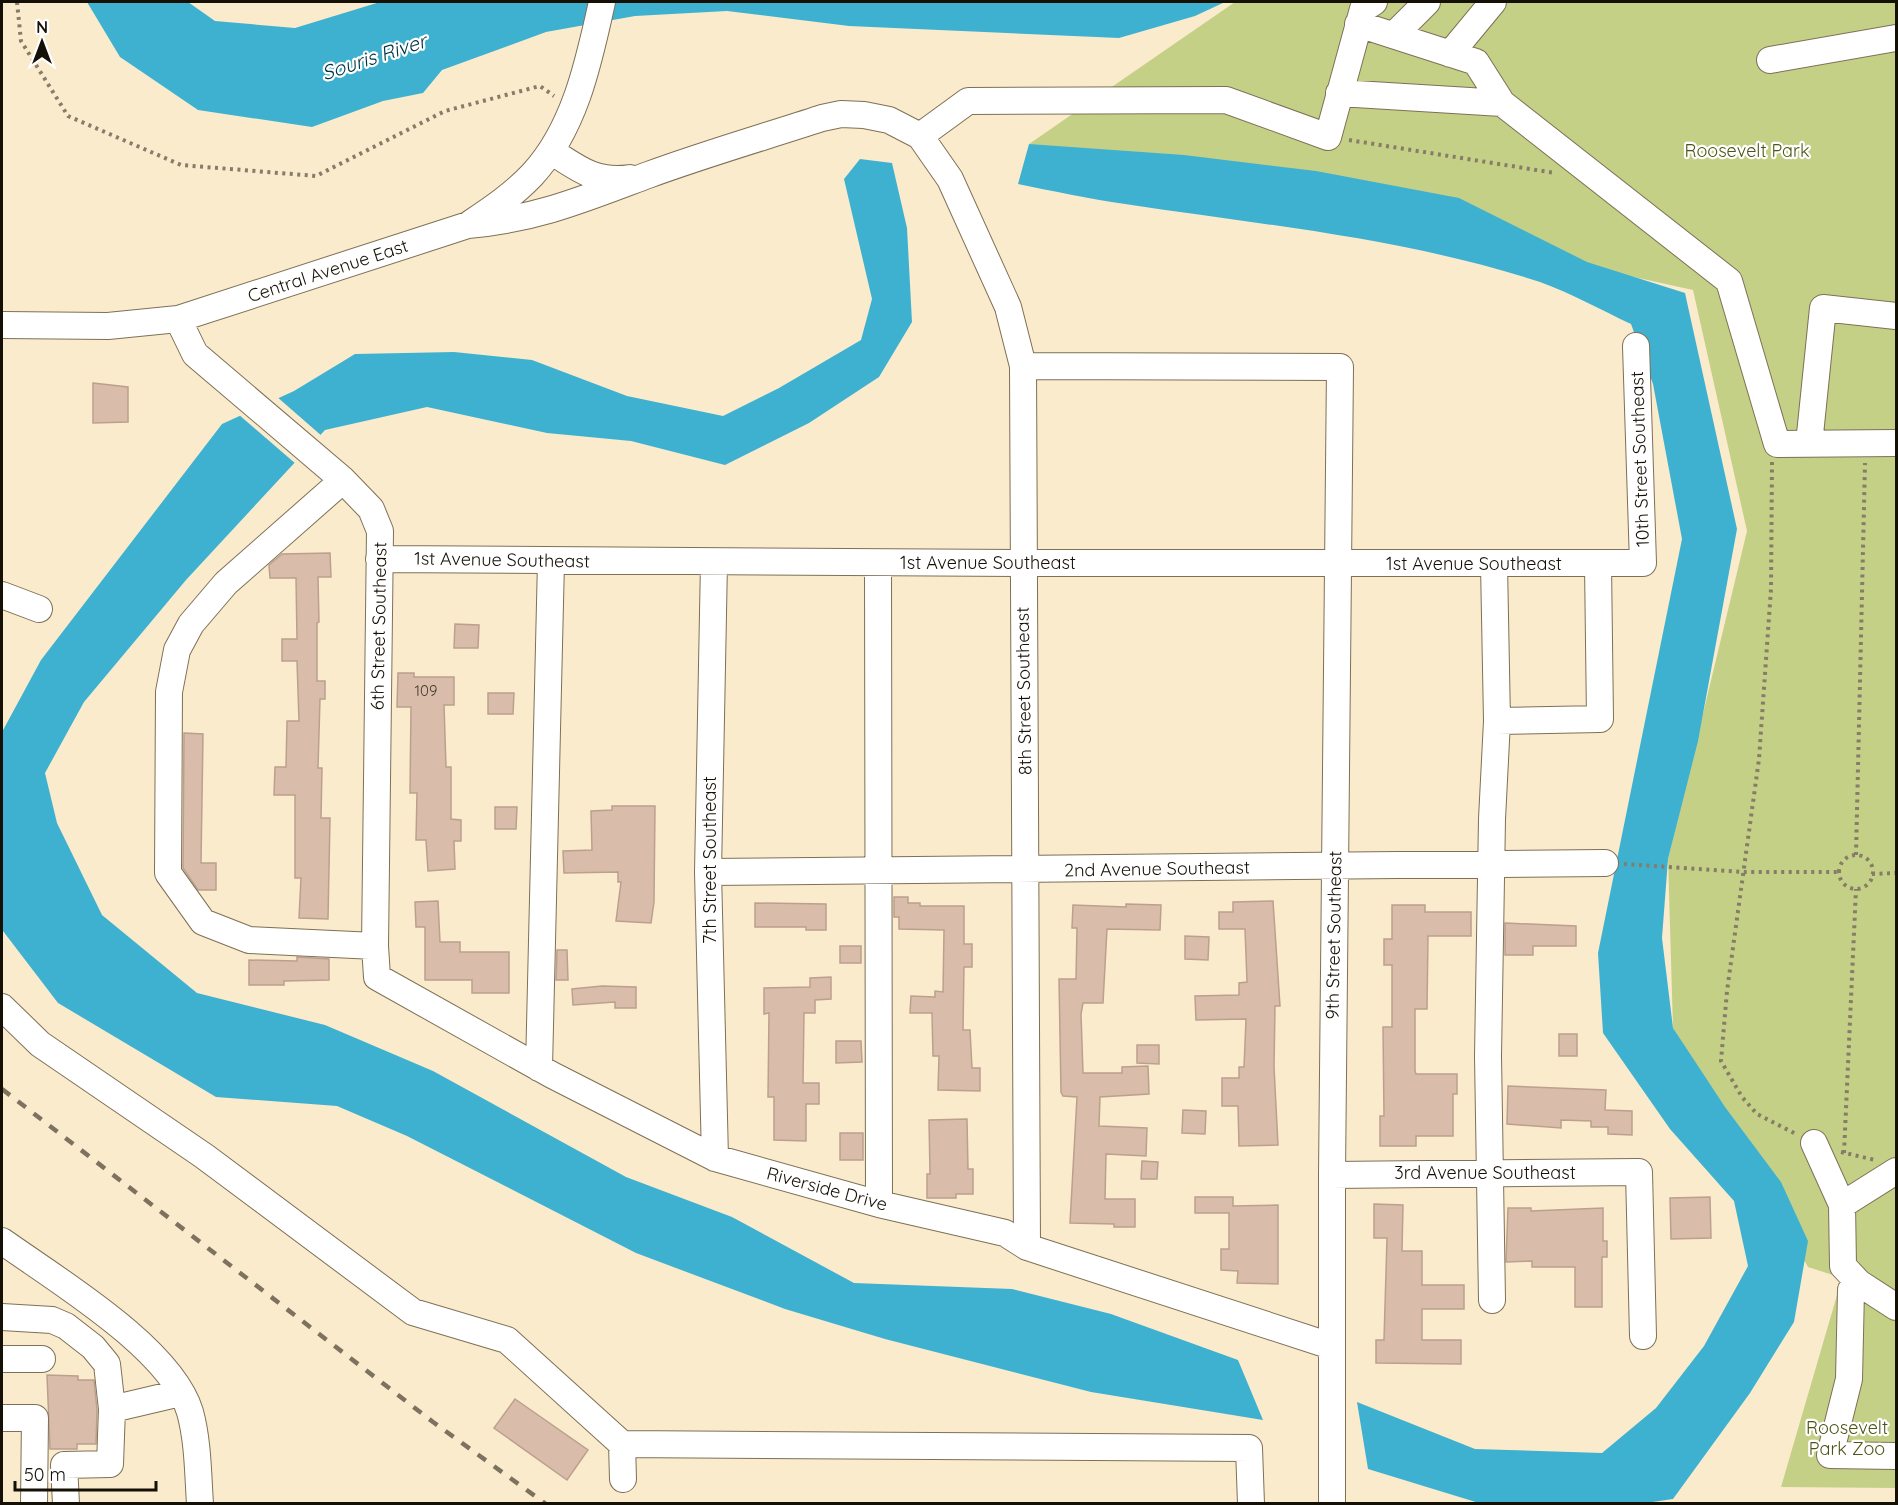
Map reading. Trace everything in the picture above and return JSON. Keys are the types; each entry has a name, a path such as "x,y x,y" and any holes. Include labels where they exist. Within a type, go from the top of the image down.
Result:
{"street":[{"path":"468,225 502,202 532,174 551,150 573,108 590,56 602,2"},
{"path":"927,145 968,101 1226,100 1328,137 1363,9 1374,2"},
{"path":"1394,35 1427,2"},
{"path":"1450,54 1493,2"},
{"path":"1358,24 1476,62 1502,103 1729,281 1777,444 1896,443"},
{"path":"1770,60 1896,38"},
{"path":"1339,93 1502,103"},
{"name":"Central Avenue East","path":"2,325 108,326 178,319 468,225 510,221 590,199 648,175 841,114 864,115 889,120 927,145"},
{"name":"8th Street Southeast","path":"927,145 950,179 1008,307 1023,366 1022,563 1027,870 1027,1247"},
{"name":"Central Avenue East","path":"551,150 593,177 615,180 648,175"},
{"path":"1809,444 1823,308 1896,316"},
{"name":"6th Street Southeast","path":"178,319 195,354 339,477 371,509 380,531 375,946"},
{"name":"10th Street Southeast","path":"1598,564 1643,563 1636,346"},
{"name":"9th Street Southeast","path":"1023,366 1340,368 1332,1175 1332,1503"},
{"path":"339,477 226,583 190,624 177,650 169,692 168,873 203,922 249,940 375,946"},
{"name":"1st Avenue Southeast","path":"379,559 878,563 1598,564"},
{"path":"540,1068 551,561"},
{"name":"7th Street Southeast","path":"714,562 708,872 715,1158"},
{"path":"878,563 879,1204"},
{"path":"1492,1300 1491,865 1497,721 1494,564"},
{"path":"1497,721 1600,719 1598,564"},
{"path":"2,595 39,609"},
{"name":"2nd Avenue Southeast","path":"708,872 1605,863"},
{"name":"Riverside Drive","path":"375,946 377,977 540,1068 715,1158 879,1204 1005,1233 1027,1247 1331,1346"},
{"path":"2,1007 40,1044 204,1156 414,1312 507,1340 622,1444 1249,1448 1251,1503"},
{"path":"1814,1143 1842,1205 1843,1266 1859,1283 1896,1307"},
{"path":"1842,1205 1891,1166"},
{"name":"3rd Avenue Southeast","path":"1332,1175 1639,1172 1643,1336"},
{"path":"2,1241 143,1346 180,1393 189,1411 193,1428 200,1503"},
{"path":"1859,1283 1851,1290 1849,1379 1830,1455 1896,1456"},
{"path":"2,1317 52,1320 66,1326 93,1347 107,1364 112,1409 110,1464 64,1465 66,1503"},
{"path":"93,1347 116,1325"},
{"path":"2,1359 42,1359"},
{"path":"112,1409 180,1393"},
{"path":"2,1418 35,1418 34,1503"},
{"path":"622,1444 623,1479"}],"path":[{"path":"17,2 21,41 68,116 181,165 316,176 445,111 540,86 573,108"},
{"path":"1328,137 1556,173 1566,179"},
{"path":"1772,454 1768,623 1759,759 1727,991 1721,1061 1742,1097 1757,1114 1814,1143 1891,1166"},
{"path":"1856,855 1865,462"},
{"path":"1856,855 1867,859 1872,874 1866,886 1856,889 1845,885 1839,872 1844,861 1856,855"},
{"path":"1605,863 1744,872 1839,872"},
{"path":"1872,874 1896,873"},
{"path":"1844,1153 1856,889"}],"green space":[{"name":"Roosevelt Park","path":"1235,2 1896,2 1896,1488 1781,1487 1842,1278 1808,1267 1673,1028 1668,859 1747,531 1693,290 1029,144"}],"water":[{"name":"Souris River","path":"87,2 188,2 215,21 295,28 380,2 1225,2 1195,16 1119,38 849,26 727,11 635,16 546,32 442,70 423,93 383,101 312,127 198,110 120,57"},
{"path":"1029,144 1184,155 1316,171 1459,198 1587,262 1685,293 1737,529 1698,741 1668,859 1662,938 1673,1028 1725,1107 1781,1182 1808,1241 1794,1322 1750,1393 1673,1499 1639,1504 1479,1503 1368,1469 1357,1402 1475,1449 1602,1453 1656,1408 1704,1346 1748,1266 1734,1201 1670,1129 1603,1033 1598,953 1682,539 1653,384 1631,324 1575,296 1540,282 1438,254 1334,234 1112,202 1018,184"},
{"path":"860,159 892,163 907,228 912,322 879,377 809,423 725,465 631,441 547,433 427,407 325,430 186,580 84,702 45,773 57,823 102,915 197,993 325,1025 433,1071 626,1177 732,1217 854,1283 1012,1289 1111,1314 1238,1360 1263,1420 1091,1392 885,1339 785,1309 636,1253 407,1136 337,1106 216,1097 58,1003 3,931 2,732 41,660 222,424 294,391 355,354 454,352 532,360 627,396 723,416 779,388 861,340 872,299 844,179"}],"pier":[{"path":"276,396 323,437 296,464 238,414"}],"building":[{"path":"93,383 128,387 128,422 93,423"},
{"path":"330,553 331,577 318,577 319,622 317,623 317,681 325,681 325,699 320,699 318,768 322,768 321,818 330,818 328,919 299,918 301,878 295,878 295,795 274,795 275,767 286,767 287,721 299,721 297,661 282,661 282,639 297,639 296,578 270,578 269,565 282,554"},
{"path":"455,624 479,625 478,648 454,648"},
{"path":"398,673 414,673 414,677 454,677 454,705 444,705 446,767 451,767 451,819 461,820 461,841 454,841 455,869 428,871 426,840 416,840 417,793 410,793 411,707 397,707"},
{"path":"488,693 514,693 513,714 488,714"},
{"path":"184,733 203,734 201,863 216,863 216,890 198,890 183,868"},
{"path":"612,806 655,806 654,902 651,923 616,921 621,882 618,882 618,872 564,873 563,851 592,850 591,811 612,810"},
{"path":"495,807 517,807 516,829 495,829"},
{"path":"894,897 908,897 908,903 920,903 920,906 964,906 964,944 972,944 972,967 964,967 963,1030 970,1030 972,1068 980,1068 980,1091 938,1090 939,1056 933,1056 932,1013 910,1013 911,996 935,997 935,991 943,992 944,930 899,929 899,917 894,917"},
{"path":"438,901 440,942 460,942 460,952 509,952 509,993 472,993 472,980 425,980 425,927 416,927 415,902"},
{"path":"1273,901 1280,1006 1275,1006 1274,1067 1278,1145 1239,1146 1238,1106 1222,1106 1222,1078 1239,1078 1239,1067 1244,1067 1246,1019 1196,1020 1195,996 1239,995 1239,983 1247,982 1245,929 1219,929 1219,912 1233,912 1233,902"},
{"path":"755,903 826,904 826,930 806,930 806,927 755,927"},
{"path":"1126,904 1161,905 1160,930 1107,929 1103,1003 1083,1003 1081,1014 1083,1073 1122,1073 1122,1067 1148,1066 1149,1094 1100,1097 1099,1126 1147,1128 1146,1156 1106,1154 1105,1199 1135,1199 1135,1227 1070,1223 1077,1097 1063,1096 1061,1092 1059,979 1076,979 1077,928 1072,928 1073,905 1126,907"},
{"path":"1392,905 1425,905 1425,912 1471,912 1471,936 1428,936 1427,1009 1415,1009 1415,1071 1416,1074 1457,1074 1457,1094 1453,1094 1453,1136 1416,1136 1416,1146 1380,1146 1380,1116 1384,1116 1383,1027 1392,1027 1392,965 1384,965 1384,939 1392,939"},
{"path":"1505,923 1576,926 1576,946 1533,946 1533,955 1505,955"},
{"path":"1185,936 1209,937 1208,960 1185,959"},
{"path":"840,946 861,946 861,963 840,963"},
{"path":"557,950 567,950 568,980 556,980"},
{"path":"297,957 329,959 329,980 284,981 284,985 249,985 249,960 297,961"},
{"path":"831,977 831,999 815,1000 815,1013 804,1013 803,1083 819,1083 819,1104 806,1104 806,1141 774,1140 774,1097 768,1097 769,1013 764,1014 764,988 810,987 810,978"},
{"path":"602,986 636,987 636,1008 615,1008 615,1002 573,1005 572,989"},
{"path":"1559,1034 1577,1034 1577,1056 1559,1056"},
{"path":"836,1041 861,1041 862,1062 836,1063"},
{"path":"1137,1045 1159,1045 1159,1064 1137,1063"},
{"path":"1508,1086 1606,1090 1605,1110 1632,1111 1632,1135 1608,1134 1608,1127 1591,1127 1591,1121 1561,1120 1561,1128 1507,1124"},
{"path":"1183,1110 1206,1111 1205,1134 1182,1133"},
{"path":"967,1119 968,1169 973,1169 973,1194 956,1194 956,1198 927,1198 927,1174 930,1174 929,1120"},
{"path":"840,1133 863,1133 863,1160 840,1160"},
{"path":"1142,1161 1158,1162 1157,1179 1141,1179"},
{"path":"1195,1197 1233,1197 1233,1206 1278,1205 1278,1284 1237,1283 1238,1271 1221,1270 1221,1249 1229,1249 1229,1213 1195,1213"},
{"path":"1710,1197 1711,1238 1671,1239 1670,1198"},
{"path":"1374,1204 1403,1205 1402,1251 1422,1251 1422,1285 1464,1285 1464,1309 1422,1309 1422,1340 1461,1340 1461,1364 1376,1363 1376,1340 1384,1340 1387,1238 1374,1238"},
{"path":"1508,1208 1531,1208 1531,1211 1603,1208 1603,1241 1607,1241 1607,1257 1602,1257 1602,1307 1575,1307 1575,1267 1532,1267 1532,1261 1506,1262"},
{"path":"47,1375 78,1376 78,1380 94,1380 97,1410 96,1444 77,1444 77,1449 50,1449"},
{"path":"515,1399 588,1450 567,1480 494,1428"}],"railway":[{"path":"2,1089 433,1422 546,1504"}],"park label":[{"name":"Roosevelt Park Zoo","path":"1847,1438"}]}
